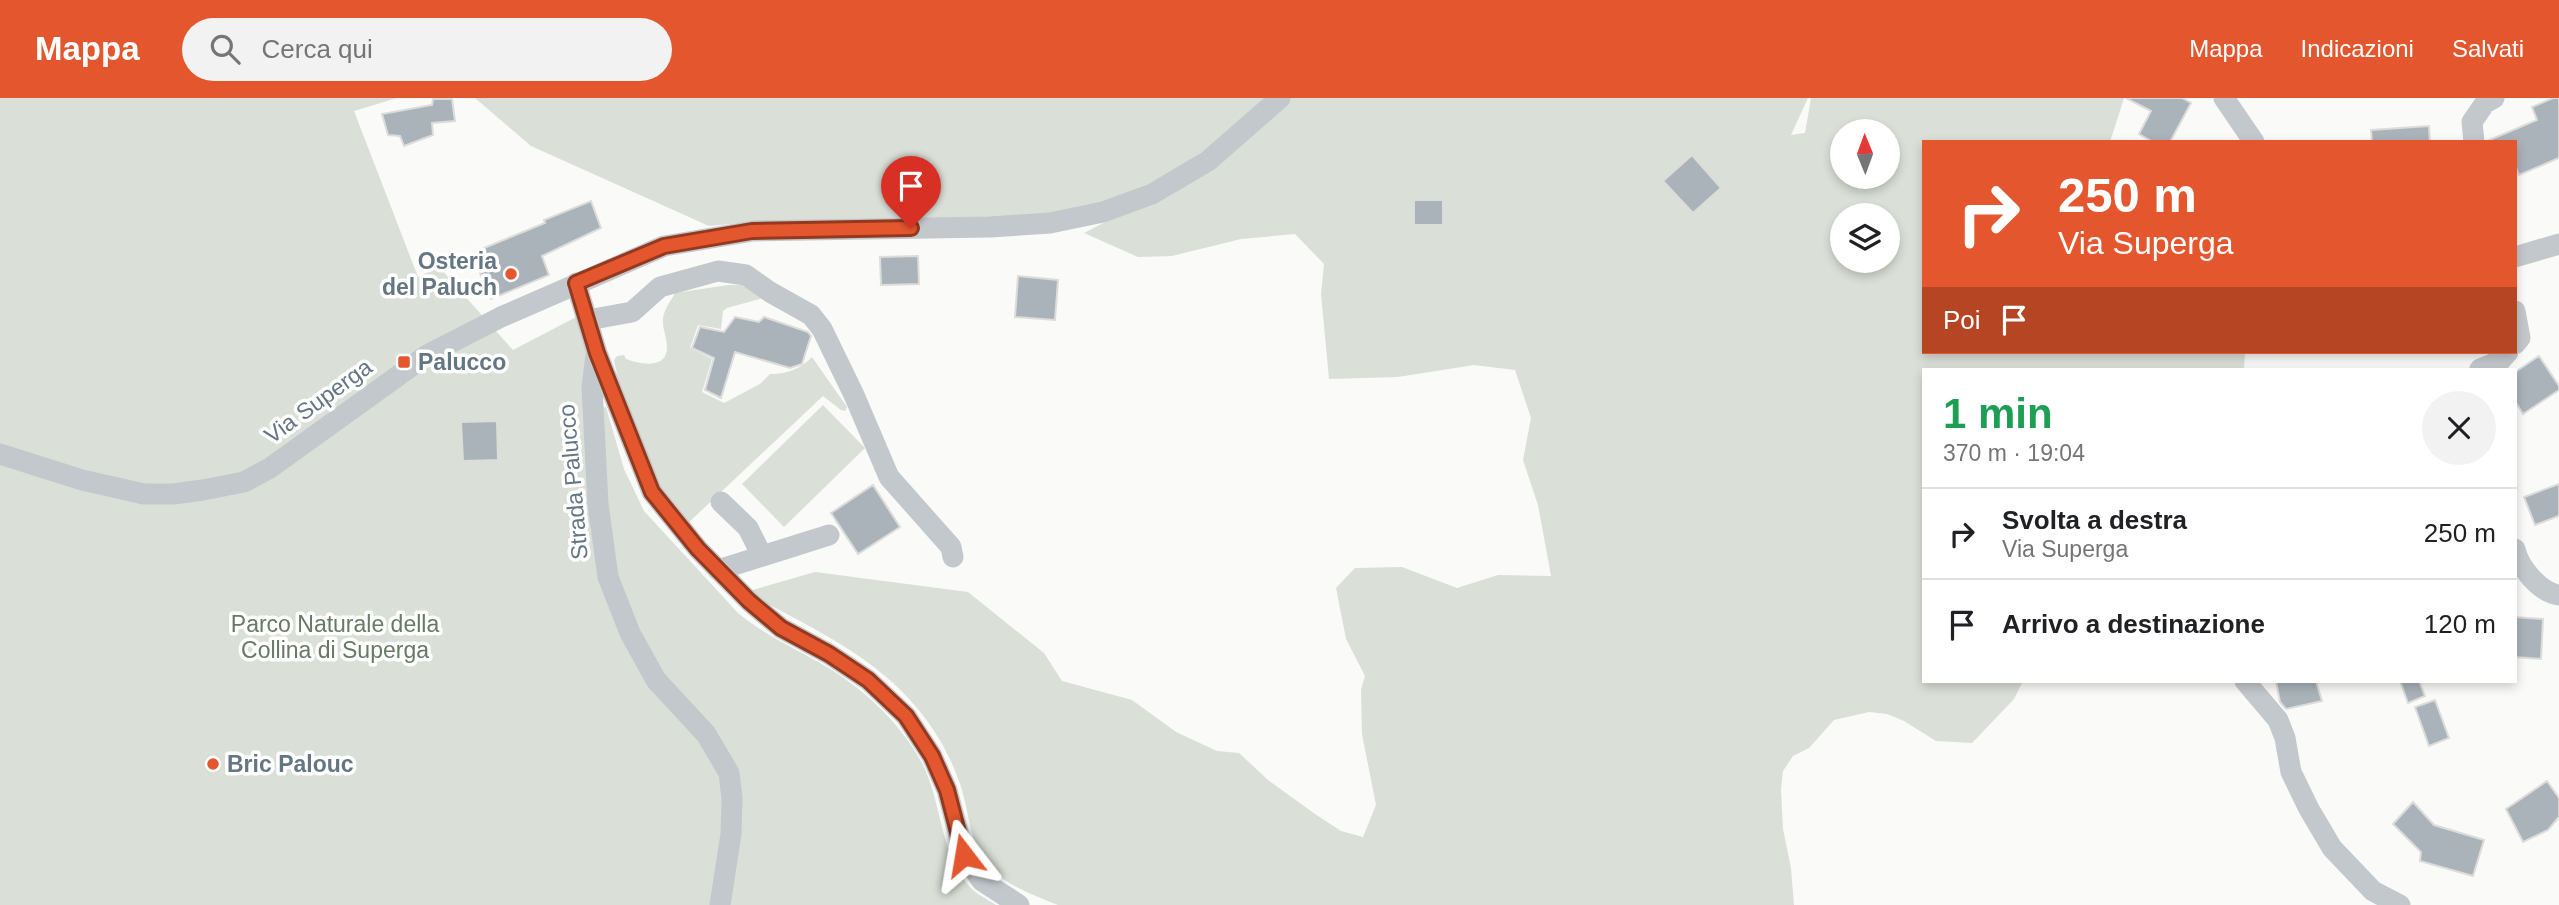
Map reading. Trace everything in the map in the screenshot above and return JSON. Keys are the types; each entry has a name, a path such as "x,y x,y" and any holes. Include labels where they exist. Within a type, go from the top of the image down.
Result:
{"street":[{"name":"Via Superga","path":"0,454 82,480 144,494 173,494 244,482 270,468 427,355 576,283 664,246 752,231 990,227 1050,223 1103,212 1152,194 1208,161 1280,98"},
{"path":"2224,98 2253,140"},
{"path":"2474,140 2472,122 2485,103 2494,98"},
{"path":"2517,256 2559,244"},
{"path":"588,320 632,312 660,287 718,271 746,275 783,300 811,314 822,329 849,385 889,477 951,547 953,557"},
{"path":"576,283 597,353 652,492 718,570 781,628 829,654 868,680 906,716 932,756 947,790 964,855 982,881 1019,905"},
{"path":"2517,322 2520,338 2517,342"},
{"name":"Strada Palucco","path":"597,353 592,387 598,503 608,577 630,633 656,680 705,734 729,773 732,798 731,834 720,905"},
{"path":"2482,368 2500,361 2506,354"},
{"path":"721,502 748,528 762,556"},
{"path":"718,570 829,535"},
{"path":"2517,558 2518,563 2549,594 2559,595"},
{"path":"2247,683 2278,720 2285,738 2291,772 2332,848 2373,891 2400,905"}],"green space":[{"name":"Parco Naturale della Collina di Superga","path":"0,98 397,98 354,111 418,277 439,267 513,350 584,313 594,390 589,484 604,578 650,681 675,713 697,735 705,751 724,775 725,789 731,802 731,772 656,677 611,576 592,448 598,409 606,407 624,469 644,511 738,613 768,634 850,682 878,706 902,733 929,779 947,846 962,877 973,890 996,905 0,905"},
{"path":"475,98 1267,98 1203,154 1090,216 752,222 709,226 531,146"},
{"path":"1288,98 1808,98 1791,135 1805,133 1811,98 2124,98 2111,140 1922,140 1922,354 2245,354 2244,368 1922,368 1922,683 2022,683 2014,699 1972,743 1936,741 1904,721 1887,714 1869,712 1834,720 1809,748 1793,756 1783,771 1781,789 1783,829 1791,868 1794,905 1058,905 1007,881 985,862 975,842 961,787 948,756 924,717 899,689 859,656 837,642 746,592 815,572 968,592 1044,653 1062,681 1132,700 1176,732 1217,751 1239,753 1268,780 1315,814 1341,831 1363,837 1376,805 1362,734 1361,690 1365,676 1346,639 1336,588 1355,568 1402,567 1457,588 1498,575 1551,576 1538,505 1523,460 1531,418 1515,370 1474,365 1398,377 1329,379 1321,294 1324,264 1295,234 1241,239 1172,256 1138,257 1084,233 1200,173"},
{"path":"742,285 767,297 727,308 723,311 721,329 698,325 690,348 712,359 702,392 724,403 760,384 770,374 793,370 812,357 847,407 845,411 841,410 823,396 687,524 661,489 618,378 614,360 617,356 624,355 626,359 645,363 663,359 667,347 664,315 675,293"},
{"path":"823,405 865,448 784,527 742,484"}],"building":[{"path":"2126,98 2182,98 2191,103 2171,140 2150,140 2139,134 2151,111"},
{"path":"2559,98 2559,158 2519,175 2517,140 2489,140 2537,120 2532,107"},
{"path":"433,99 452,99 455,121 432,123 433,135 404,146 400,136 388,135 382,114 432,105"},
{"path":"2429,126 2430,140 2372,140 2371,130"},
{"path":"1692,155 1721,188 1693,213 1663,181"},
{"path":"1414,200 1443,200 1443,225 1414,225"},
{"path":"591,201 601,228 542,256 549,275 491,299 480,273 492,268 484,248"},
{"path":"918,256 919,284 881,285 880,257"},
{"path":"1018,276 1058,280 1055,320 1015,317"},
{"path":"735,317 759,322 764,317 808,332 811,336 802,364 790,368 735,352 721,398 705,390 714,358 692,348 700,327 724,332"},
{"path":"2539,356 2559,390 2523,414 2517,404 2517,371"},
{"path":"497,421 498,460 463,461 461,422"},
{"path":"2559,484 2559,516 2535,525 2524,497"},
{"path":"873,485 900,527 858,554 831,513"},
{"path":"2517,617 2543,619 2541,659 2517,657"},
{"path":"2276,683 2317,683 2322,701 2286,709 2280,702"},
{"path":"2401,683 2420,683 2425,696 2408,703"},
{"path":"2435,700 2449,738 2429,746 2415,707"},
{"path":"2547,781 2559,798 2559,817 2548,830 2523,842 2506,809"},
{"path":"2413,802 2434,825 2484,840 2473,876 2420,861 2421,852 2393,824"}],"place":[{"name":"Osteria del Paluch","path":"511,274"},
{"name":"Palucco","path":"404,362"},
{"name":"Bric Palouc","path":"213,764"}],"route":[{"path":"911,228 752,231 664,246 576,283 597,353 652,492 698,549 749,601 781,628 829,654 868,680 906,716 932,756 947,790 964,855"}]}
